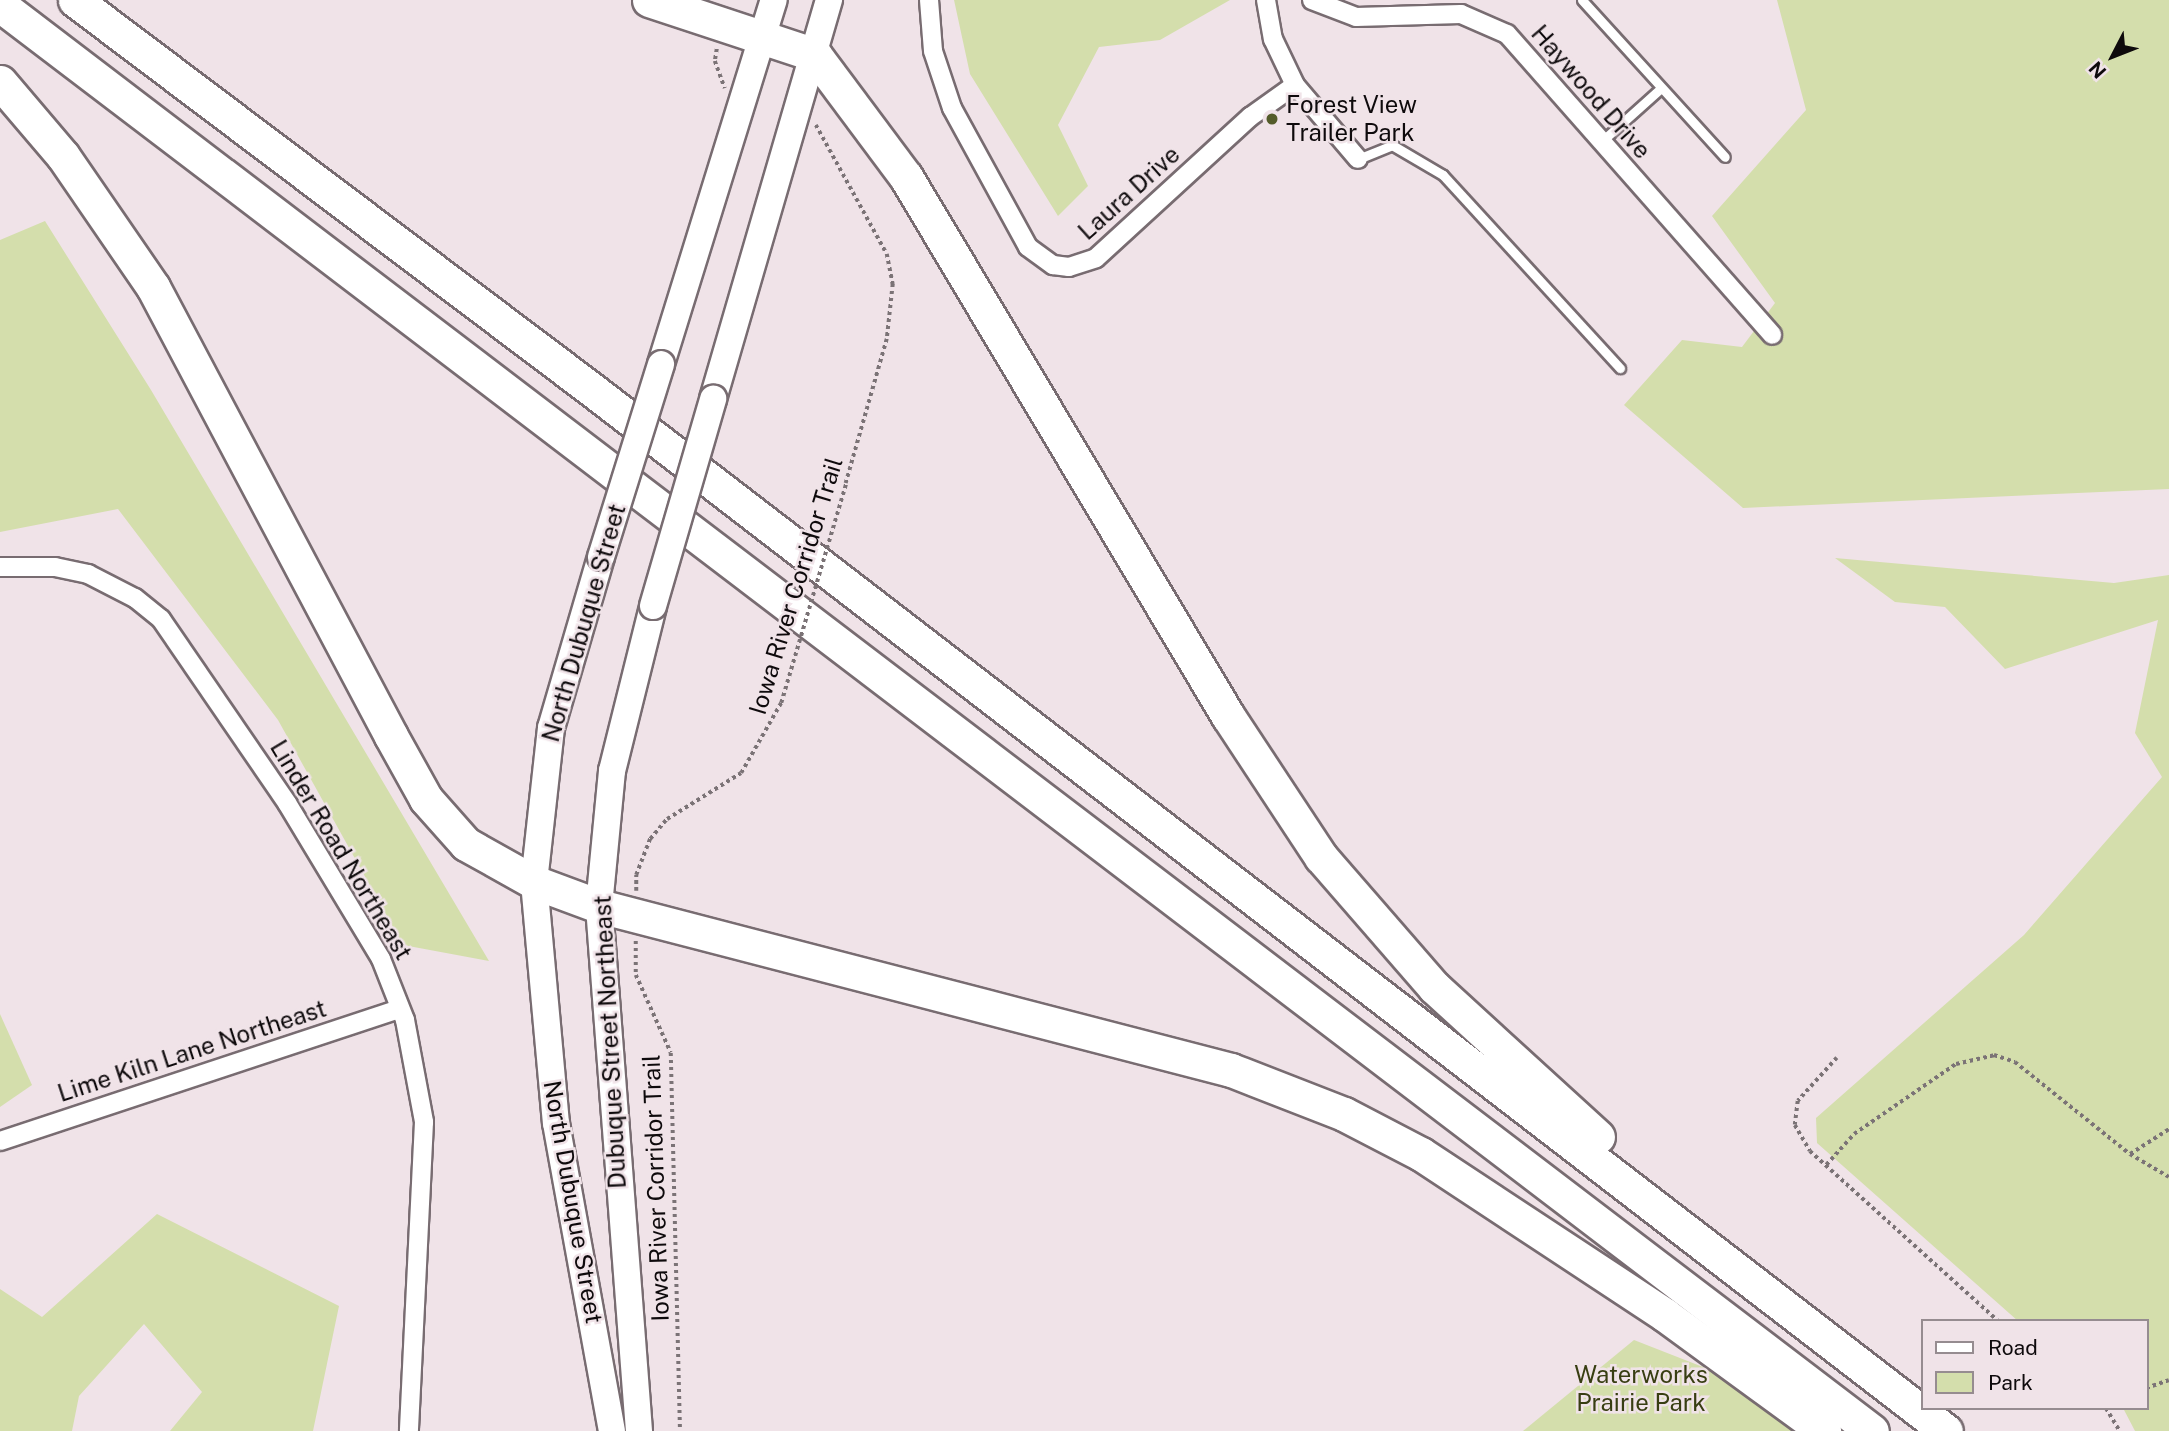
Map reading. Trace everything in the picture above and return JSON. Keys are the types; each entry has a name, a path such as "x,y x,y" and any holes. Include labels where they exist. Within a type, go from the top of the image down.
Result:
{"highway":[{"path":"75,0 1841,1348 1946,1431"},
{"path":"649,0 761,40 815,55 906,177 1228,716 1337,877 1410,962 1480,1032 1841,1348"},
{"path":"0,5 1872,1431"},
{"path":"0,82 64,156 153,287 426,799 466,844 534,883 599,906 1231,1070 1344,1114 1421,1154 1665,1315 1824,1431"}],"main road":[{"name":"North Dubuque Street","path":"612,1431 556,1123 534,883 551,728 601,557 774,0"},
{"path":"815,55 829,0"},
{"name":"Dubuque Street Northeast","path":"639,1431 599,906 612,771 653,606 815,55"}],"street":[{"name":"Laura Drive","path":"929,0 933,51 952,108 1028,247 1054,265 1069,267 1096,258 1250,117 1295,85"},
{"path":"1266,0 1273,39 1295,85 1358,159"},
{"name":"Haywood Drive","path":"1312,0 1356,17 1438,12 1479,20 1518,45 1772,335"},
{"name":"Linder Road Northeast","path":"0,567 55,567 88,574 135,598 161,619 287,803 381,959 415,1058 424,1122 409,1431"},
{"name":"Lime Kiln Lane Northeast","path":"0,1140 400,1009"}],"lane":[{"path":"1582,0 1725,157"},
{"path":"1602,141 1661,88"},
{"path":"1358,159 1392,145 1443,175 1620,368"}],"path":[{"name":"Iowa River Corridor Trail","path":"680,1431 671,1053 636,975 636,875 650,839 667,818 741,773 781,703 887,339 893,284 887,254 817,125"},
{"path":"1826,1165 1854,1134 1945,1071 1994,1055 2015,1062 2130,1153 2169,1177"},
{"path":"1837,1058 1798,1101 1795,1125 1810,1151 1996,1319"},
{"path":"2130,1153 2169,1129"},
{"path":"2148,1387 2169,1380"},
{"path":"2107,1410 2120,1431"}],"green space":[{"path":"954,0 1230,0 1160,40 1099,47 1058,125 1088,186 1058,216 970,74"},
{"path":"1777,0 2169,0 2169,489 1743,508 1624,405 1682,340 1742,347 1775,303 1712,216 1806,110"},
{"path":"45,221 151,390 489,961 403,945 278,720 118,509 0,532 0,240"},
{"path":"1835,558 2114,583 2169,575 2169,1431 2135,1431 2124,1410 2148,1410 2148,1319 2016,1319 1817,1143 1816,1118 2024,935 2162,777 2135,733 2158,620 2005,669 1945,607 1895,602"},
{"path":"0,1014 32,1085 0,1107"},
{"path":"157,1214 339,1306 313,1431 170,1431 202,1392 144,1324 79,1396 72,1431 0,1431 0,1289 42,1317"},
{"name":"Waterworks Prairie Park","path":"1634,1340 1777,1396 1822,1431 1523,1431"}],"place":[{"name":"Forest View Trailer Park","path":"1272,119"}]}
